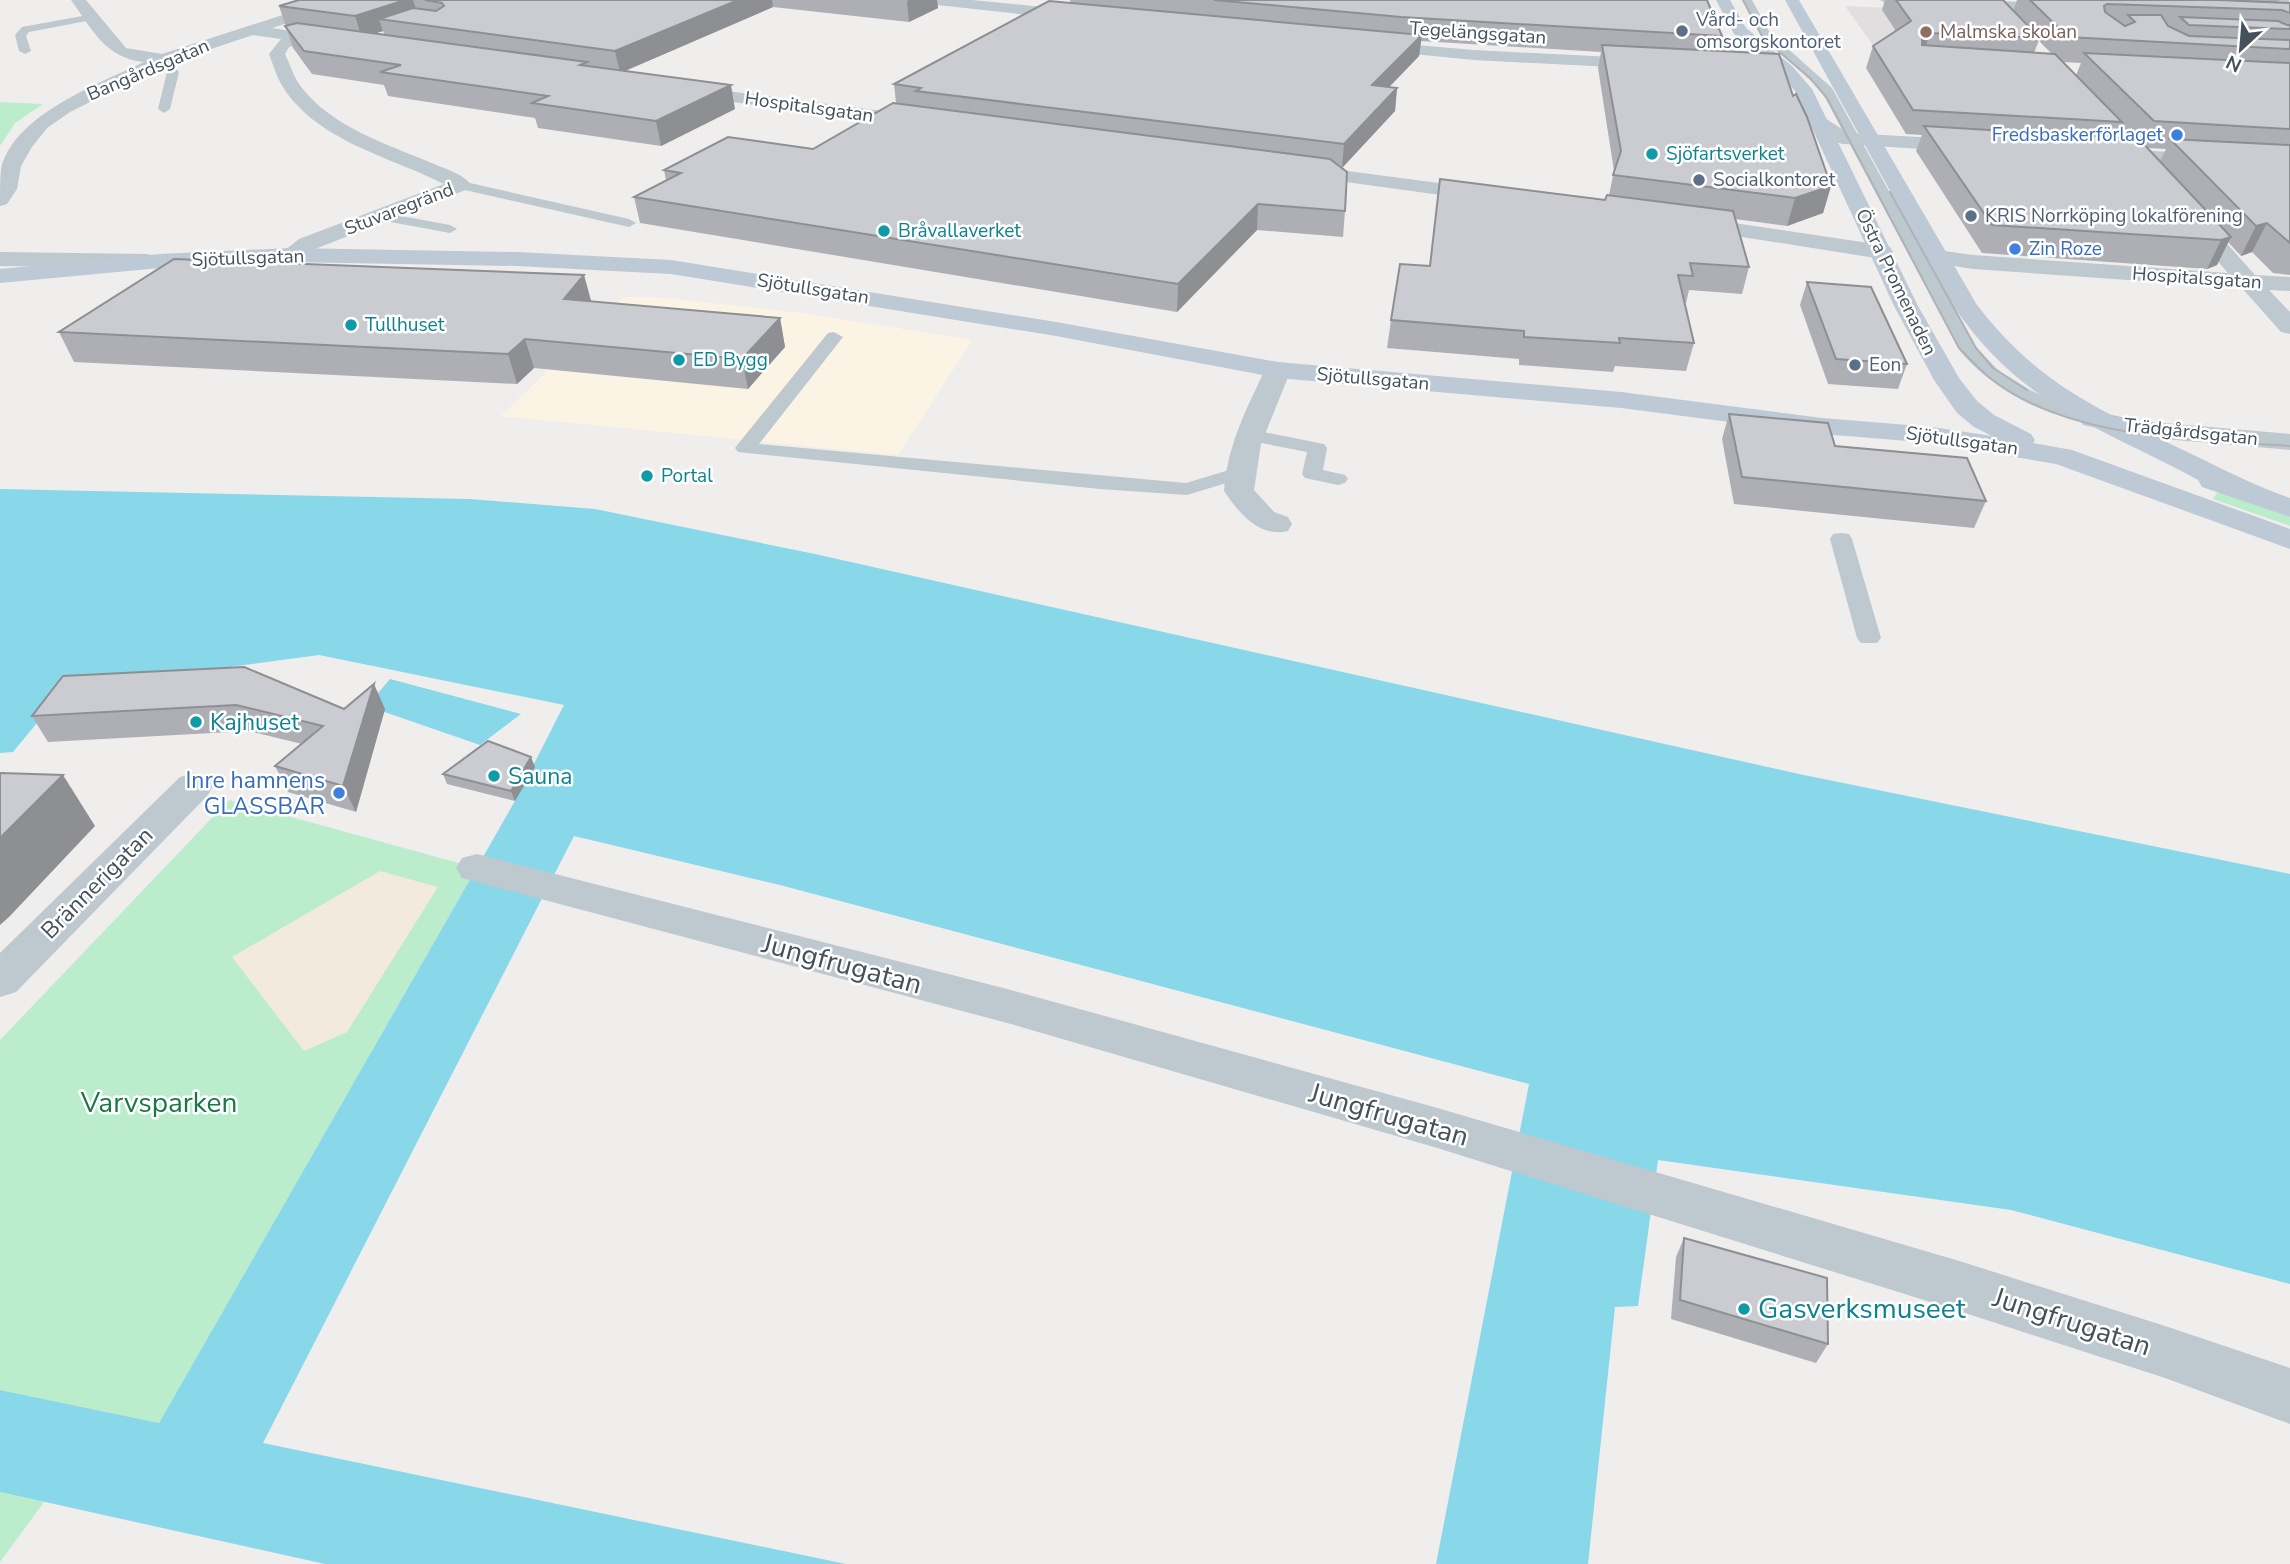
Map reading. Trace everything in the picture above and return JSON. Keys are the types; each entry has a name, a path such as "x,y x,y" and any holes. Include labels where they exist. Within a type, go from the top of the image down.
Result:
{"main road":[{"name":"Östra Promenaden","path":"1723,0 1740,31 1767,64 1798,82 1817,119 1853,144"},
{"name":"Östra Promenaden","path":"1792,0 1853,144 1937,257 1966,307 1996,348 2043,388 2093,419 2156,446 2235,488"},
{"name":"Östra Promenaden","path":"1853,144 1841,170 1906,306 1947,380 1967,407 1984,421 2010,435 2062,456"},
{"name":"Sjötullsgatan","path":"0,275 160,261 290,255 592,261 681,268 1056,329 1278,370 1620,400 1822,426 1932,435 2062,456 2290,540"},
{"name":"Sjötullsgatan","path":"1620,400 1893,409 1984,421 2087,442 2290,508"}],"street":[{"path":"78,0 112,45 122,53 163,59"},
{"name":"Bangårdsgatan","path":"0,200 7,189 10,166 40,124 91,93 163,59 344,0"},
{"path":"928,0 1101,18"},
{"path":"1012,27 1059,0"},
{"path":"1887,0 2090,10"},
{"path":"2279,0 2290,7"},
{"path":"1993,5 2010,23"},
{"path":"252,30 352,46"},
{"name":"Stuvaregränd","path":"298,39 283,44 277,54 293,88 321,116 354,137 461,185"},
{"name":"Tegelängsgatan","path":"1358,45 1474,55 1670,65"},
{"name":"Hospitalsgatan","path":"666,88 940,124"},
{"path":"857,114 881,100"},
{"path":"2117,136 2152,175"},
{"path":"1853,144 1988,147"},
{"path":"2082,152 2290,165"},
{"path":"1269,167 1507,198"},
{"name":"Stuvaregränd","path":"290,255 307,244 461,185"},
{"path":"2170,194 2290,327"},
{"path":"1663,219 1877,243"},
{"name":"Hospitalsgatan","path":"1937,257 1973,262 2290,284"},
{"path":"0,259 160,261"},
{"path":"1277,524 1263,518 1238,491 1239,473 1248,435 1278,370"},
{"name":"Trädgårdsgatan","path":"2093,419 2141,429 2290,442"},
{"name":"Brännerigatan","path":"0,980 194,786"},
{"name":"Jungfrugatan","path":"477,868 1011,1007 1434,1126 2073,1323 2290,1396"}],"lane":[{"name":"Östra Promenaden","path":"1747,0 1766,34 1826,88 1853,144 1966,347 1976,360 1987,372 2021,393 2069,413 2093,419"},
{"path":"25,51 20,35 26,29 93,17"},
{"path":"163,59 173,72 164,109"},
{"path":"1841,170 1853,144"},
{"path":"461,185 629,223"},
{"path":"379,216 450,229"},
{"path":"834,337 745,448 1187,489 1239,473"},
{"path":"1248,435 1317,448 1312,474 1338,479"},
{"path":"1841,539 1869,638"}],"shaded area":[{"path":"1845,6 1981,12 1878,52"},
{"path":"623,297 668,298 809,314 972,340 898,455 501,416"}],"green space":[{"path":"0,102 43,104 15,123 0,146"},
{"path":"2218,491 2290,517 2290,526 2213,499"},
{"name":"Varvsparken","path":"229,800 477,868 159,1423 0,1390 0,1040"},
{"path":"0,1492 44,1502 0,1562"}],"sand":[{"path":"380,871 438,887 347,1032 304,1051 232,957"}],"water":[{"path":"0,489 470,499 595,509 815,554 1799,774 2290,874 2290,1284 2011,1210 1658,1160 1638,1306 1615,1307 1588,1564 1436,1564 1529,1084 780,885 574,836 263,1443 846,1564 325,1564 0,1492 0,1390 159,1423 515,801 564,705 319,655 65,689 13,752 0,753"},
{"path":"390,679 521,714 480,745 367,706"}],"building":[{"path":"299,0 405,0 355,16 279,6"},
{"path":"425,0 738,0 615,51 379,19 413,8 436,11 444,6 442,3"},
{"path":"1214,0 1707,0 1722,36 1401,17"},
{"path":"1896,0 2003,0 2040,38 1930,33 1922,35 1922,45 2055,54 2122,122 1913,110 1873,46 1911,21"},
{"path":"2030,0 2219,0 2290,3 2290,13 2282,10 2104,6 2105,12 2125,26 2135,22 2128,15 2161,15 2168,26 2189,36 2290,40 2290,49 2068,37"},
{"path":"1049,1 1422,35 1372,85 1397,88 1344,144 916,91 921,88 894,84"},
{"path":"2180,17 2278,21 2290,25 2290,29 2189,25"},
{"path":"297,23 587,62 580,65 731,85 656,121 532,103 548,96 380,72 401,65 304,51 285,26"},
{"path":"1602,45 1779,54 1793,96 1796,94 1807,117 1831,186 1795,198 1613,175 1621,151"},
{"path":"2084,53 2290,63 2290,129 2154,121"},
{"path":"893,103 1330,159 1347,172 1345,211 1258,204 1178,284 634,197 681,173 664,170 728,137 813,149"},
{"path":"1924,126 2139,139 2231,237 2221,240 1992,225"},
{"path":"2170,139 2290,145 2290,243 2267,223 2256,226"},
{"path":"1440,179 1605,200 1607,195 1733,211 1749,267 1690,263 1693,276 1678,275 1694,343 1619,338 1620,343 1524,337 1524,331 1391,320 1400,264 1430,266"},
{"path":"174,259 584,275 564,299 780,318 742,359 525,339 508,354 59,332"},
{"path":"1807,282 1871,287 1907,364 1836,359"},
{"path":"1729,414 1828,423 1835,446 1967,458 1986,501 1742,477"},
{"path":"244,667 344,709 374,684 343,786 275,766 323,726 236,705 32,716 63,676"},
{"name":"Sauna","path":"488,741 531,757 511,791 443,774"},
{"path":"0,773 63,775 0,838"},
{"name":"Gasverksmuseet","path":"1684,1238 1827,1278 1828,1344 1680,1300"}],"tram line":[{"path":"1743,0 1763,38 1810,78 1827,98 1959,348 1990,378 2021,398 2056,414 2094,425 2174,438 2290,446"},
{"path":"1890,192 1976,348 1993,368 2027,390"}],"place":[{"name":"Vård- och omsorgskontoret","path":"1682,31"},
{"name":"Malmska skolan","path":"1926,32"},
{"name":"Fredsbaskerförlaget","path":"2177,135"},
{"name":"Sjöfartsverket","path":"1652,154"},
{"name":"Socialkontoret","path":"1699,180"},
{"name":"KRIS Norrköping lokalförening","path":"1971,216"},
{"name":"Bråvallaverket","path":"884,231"},
{"name":"Zin Roze","path":"2015,249"},
{"name":"Tullhuset","path":"351,325"},
{"name":"ED Bygg","path":"679,360"},
{"name":"Eon","path":"1855,365"},
{"name":"Portal","path":"647,476"},
{"name":"Kajhuset","path":"196,722"},
{"name":"Sauna","path":"494,776"},
{"name":"Inre hamnens GLASSBAR","path":"339,793"},
{"name":"Gasverksmuseet","path":"1744,1309"}]}
